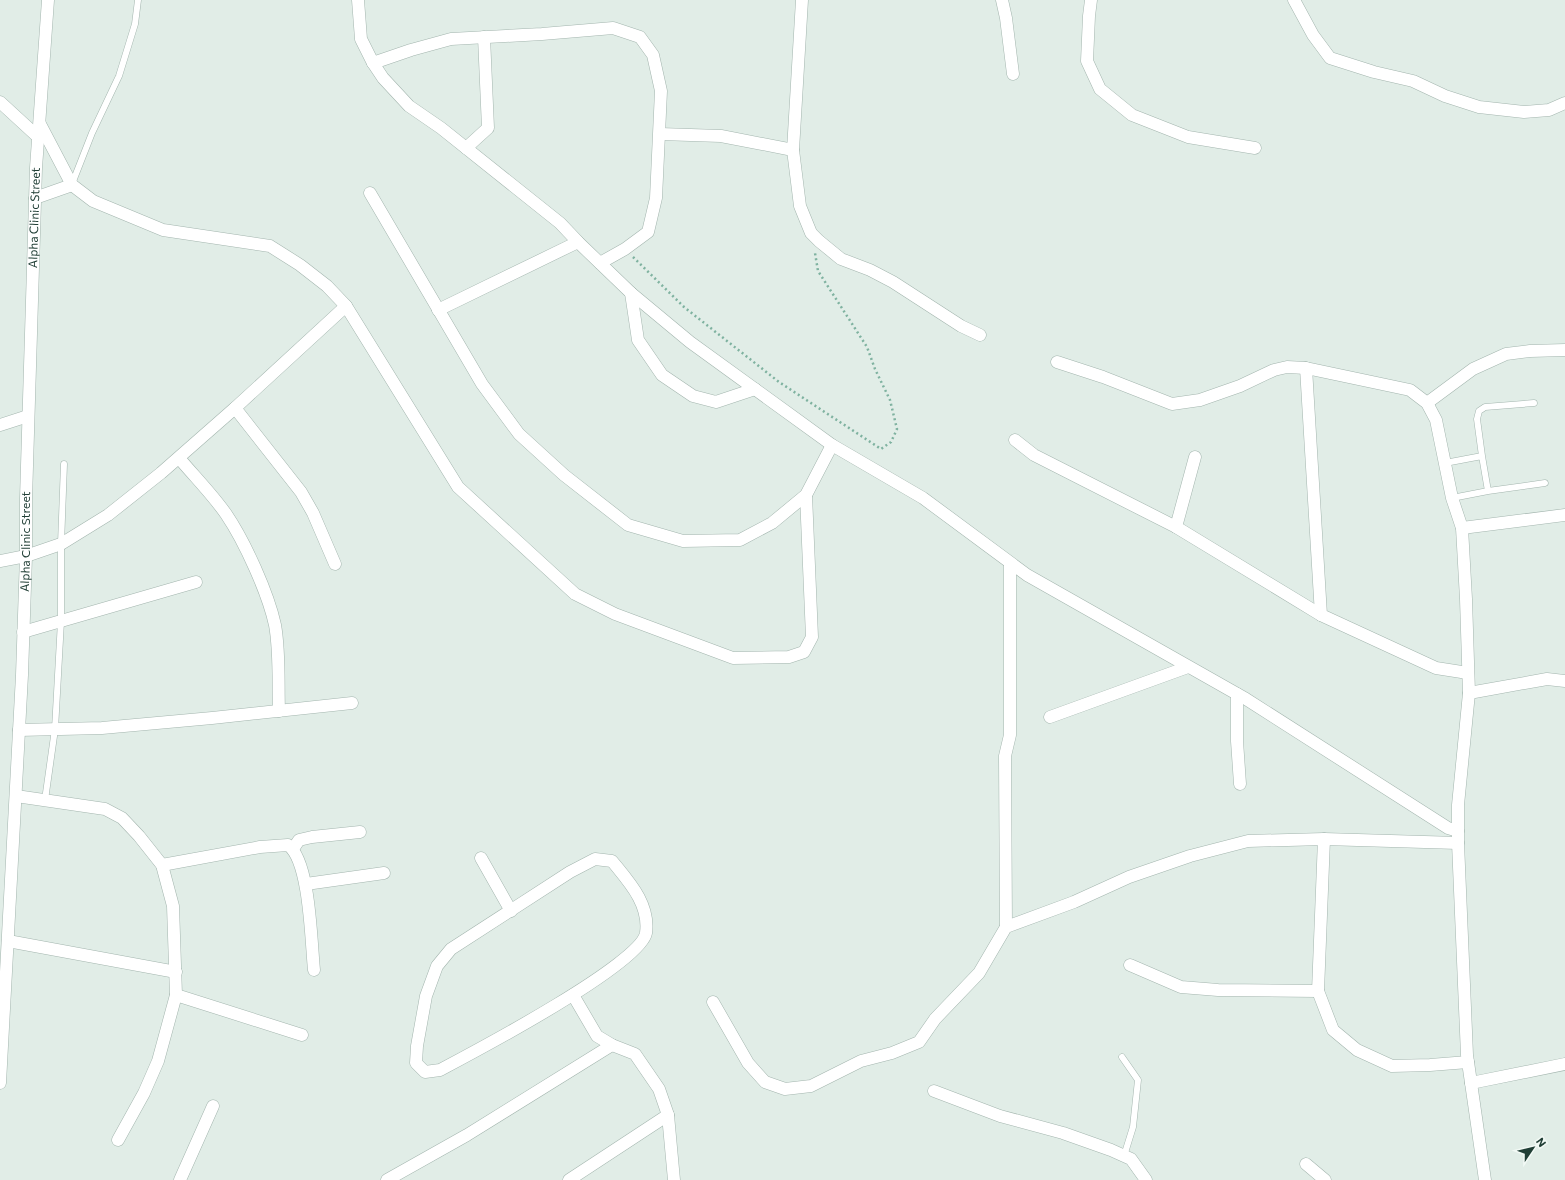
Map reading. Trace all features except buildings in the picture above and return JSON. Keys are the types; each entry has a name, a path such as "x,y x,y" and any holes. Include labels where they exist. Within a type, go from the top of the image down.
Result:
{"street":[{"name":"Alpha Clinic Street","path":"0,1083 16,796 26,556 28,416 37,136 40,124 48,0"},
{"path":"358,0 361,39 373,63 383,78 409,106 441,128 560,223 631,292 690,342 832,445 923,498 1027,575 1238,694 1448,828 1458,831"},
{"path":"802,0 793,150 800,206 811,233 819,242 841,259 870,270 893,282 961,326 980,335"},
{"path":"1002,0 1006,18 1012,74"},
{"path":"1091,0 1087,61 1100,89 1132,114 1188,137 1255,148"},
{"path":"1294,0 1313,35 1330,58 1374,72 1413,81 1446,96 1479,107 1524,112 1549,110 1565,103"},
{"path":"373,63 411,50 451,39 613,28 640,36 653,54 661,91 656,198 648,232 625,249 600,263"},
{"path":"466,148 488,128 484,37"},
{"path":"0,102 37,136"},
{"path":"40,124 72,185 93,201 163,230 270,246 300,265 328,286 346,306 458,487 575,594 615,614 733,658 789,657 804,652 812,637 806,495"},
{"path":"660,134 721,136 793,150"},
{"path":"35,198 72,185"},
{"path":"370,193 482,384 519,434 564,475 628,525 683,541 740,540 772,523 806,495 832,445"},
{"path":"438,310 578,242"},
{"path":"631,292 638,340 662,375 693,396 716,402 755,389"},
{"path":"1,560 26,556 61,544 108,515 179,458 236,408 346,306"},
{"path":"1427,403 1473,369 1506,354 1530,351 1565,350"},
{"path":"1057,362 1103,377 1172,404 1200,400 1240,386 1274,370 1287,367 1306,368 1410,390 1427,403 1436,420 1452,498 1462,528 1469,693 1458,805 1458,843 1468,1062 1484,1180"},
{"path":"1306,368 1321,615"},
{"path":"236,408 301,492 314,513 336,564"},
{"path":"0,425 28,416"},
{"path":"1015,440 1034,455 1176,527 1321,615 1436,668 1468,673"},
{"path":"1176,527 1195,457"},
{"path":"179,458 226,514 244,545 264,590 275,626 279,711"},
{"path":"1462,528 1565,515"},
{"path":"713,1002 748,1063 765,1082 785,1089 811,1086 861,1061 892,1053 919,1042 935,1019 979,973 1006,927 1005,756 1010,735 1010,563"},
{"path":"23,632 196,582"},
{"path":"1050,717 1188,667"},
{"path":"1469,693 1547,680 1565,681"},
{"path":"1238,694 1237,741 1240,784"},
{"path":"19,730 102,728 352,703"},
{"path":"16,796 105,809 122,818 139,836 162,865 173,906 176,995 158,1061 144,1093 118,1140"},
{"path":"293,849 299,840 312,837 360,832"},
{"path":"1006,927 1074,902 1129,877 1190,856 1248,841 1324,839 1458,843"},
{"path":"1324,839 1318,991 1333,1030 1357,1050 1392,1066 1468,1062"},
{"path":"162,865 188,859 260,847 288,845 293,849 299,859 306,884 314,970"},
{"path":"481,858 511,911"},
{"path":"595,859 612,861 636,891 647,917 646,935 632,953 573,995 440,1070 425,1072 416,1064 417,1046 426,996 437,966 451,949 570,872 595,859"},
{"path":"306,884 384,873"},
{"path":"8,941 176,972"},
{"path":"1130,965 1180,987 1218,990 1318,991"},
{"path":"176,995 302,1035"},
{"path":"573,995 597,1036 612,1045 635,1054 659,1089 668,1115 674,1180"},
{"path":"387,1180 466,1135 612,1045"},
{"path":"1471,1083 1565,1064"},
{"path":"934,1091 1000,1116 1063,1133 1111,1150 1131,1159 1146,1180"},
{"path":"180,1180 213,1106"},
{"path":"569,1180 668,1115"},
{"path":"1306,1164 1325,1180"}],"lane":[{"path":"72,185 92,133 119,76 135,24 138,0"},
{"path":"1488,491 1477,419 1479,411 1485,407 1534,403"},
{"path":"1445,463 1482,456"},
{"path":"45,800 55,729 62,621 61,544 64,464"},
{"path":"1452,498 1545,483"},
{"path":"1122,1057 1138,1080 1133,1127 1124,1156"}],"path":[{"path":"625,249 684,307 773,377 881,449 891,442 897,429 890,400 875,369 867,346 818,271 811,233"}]}
